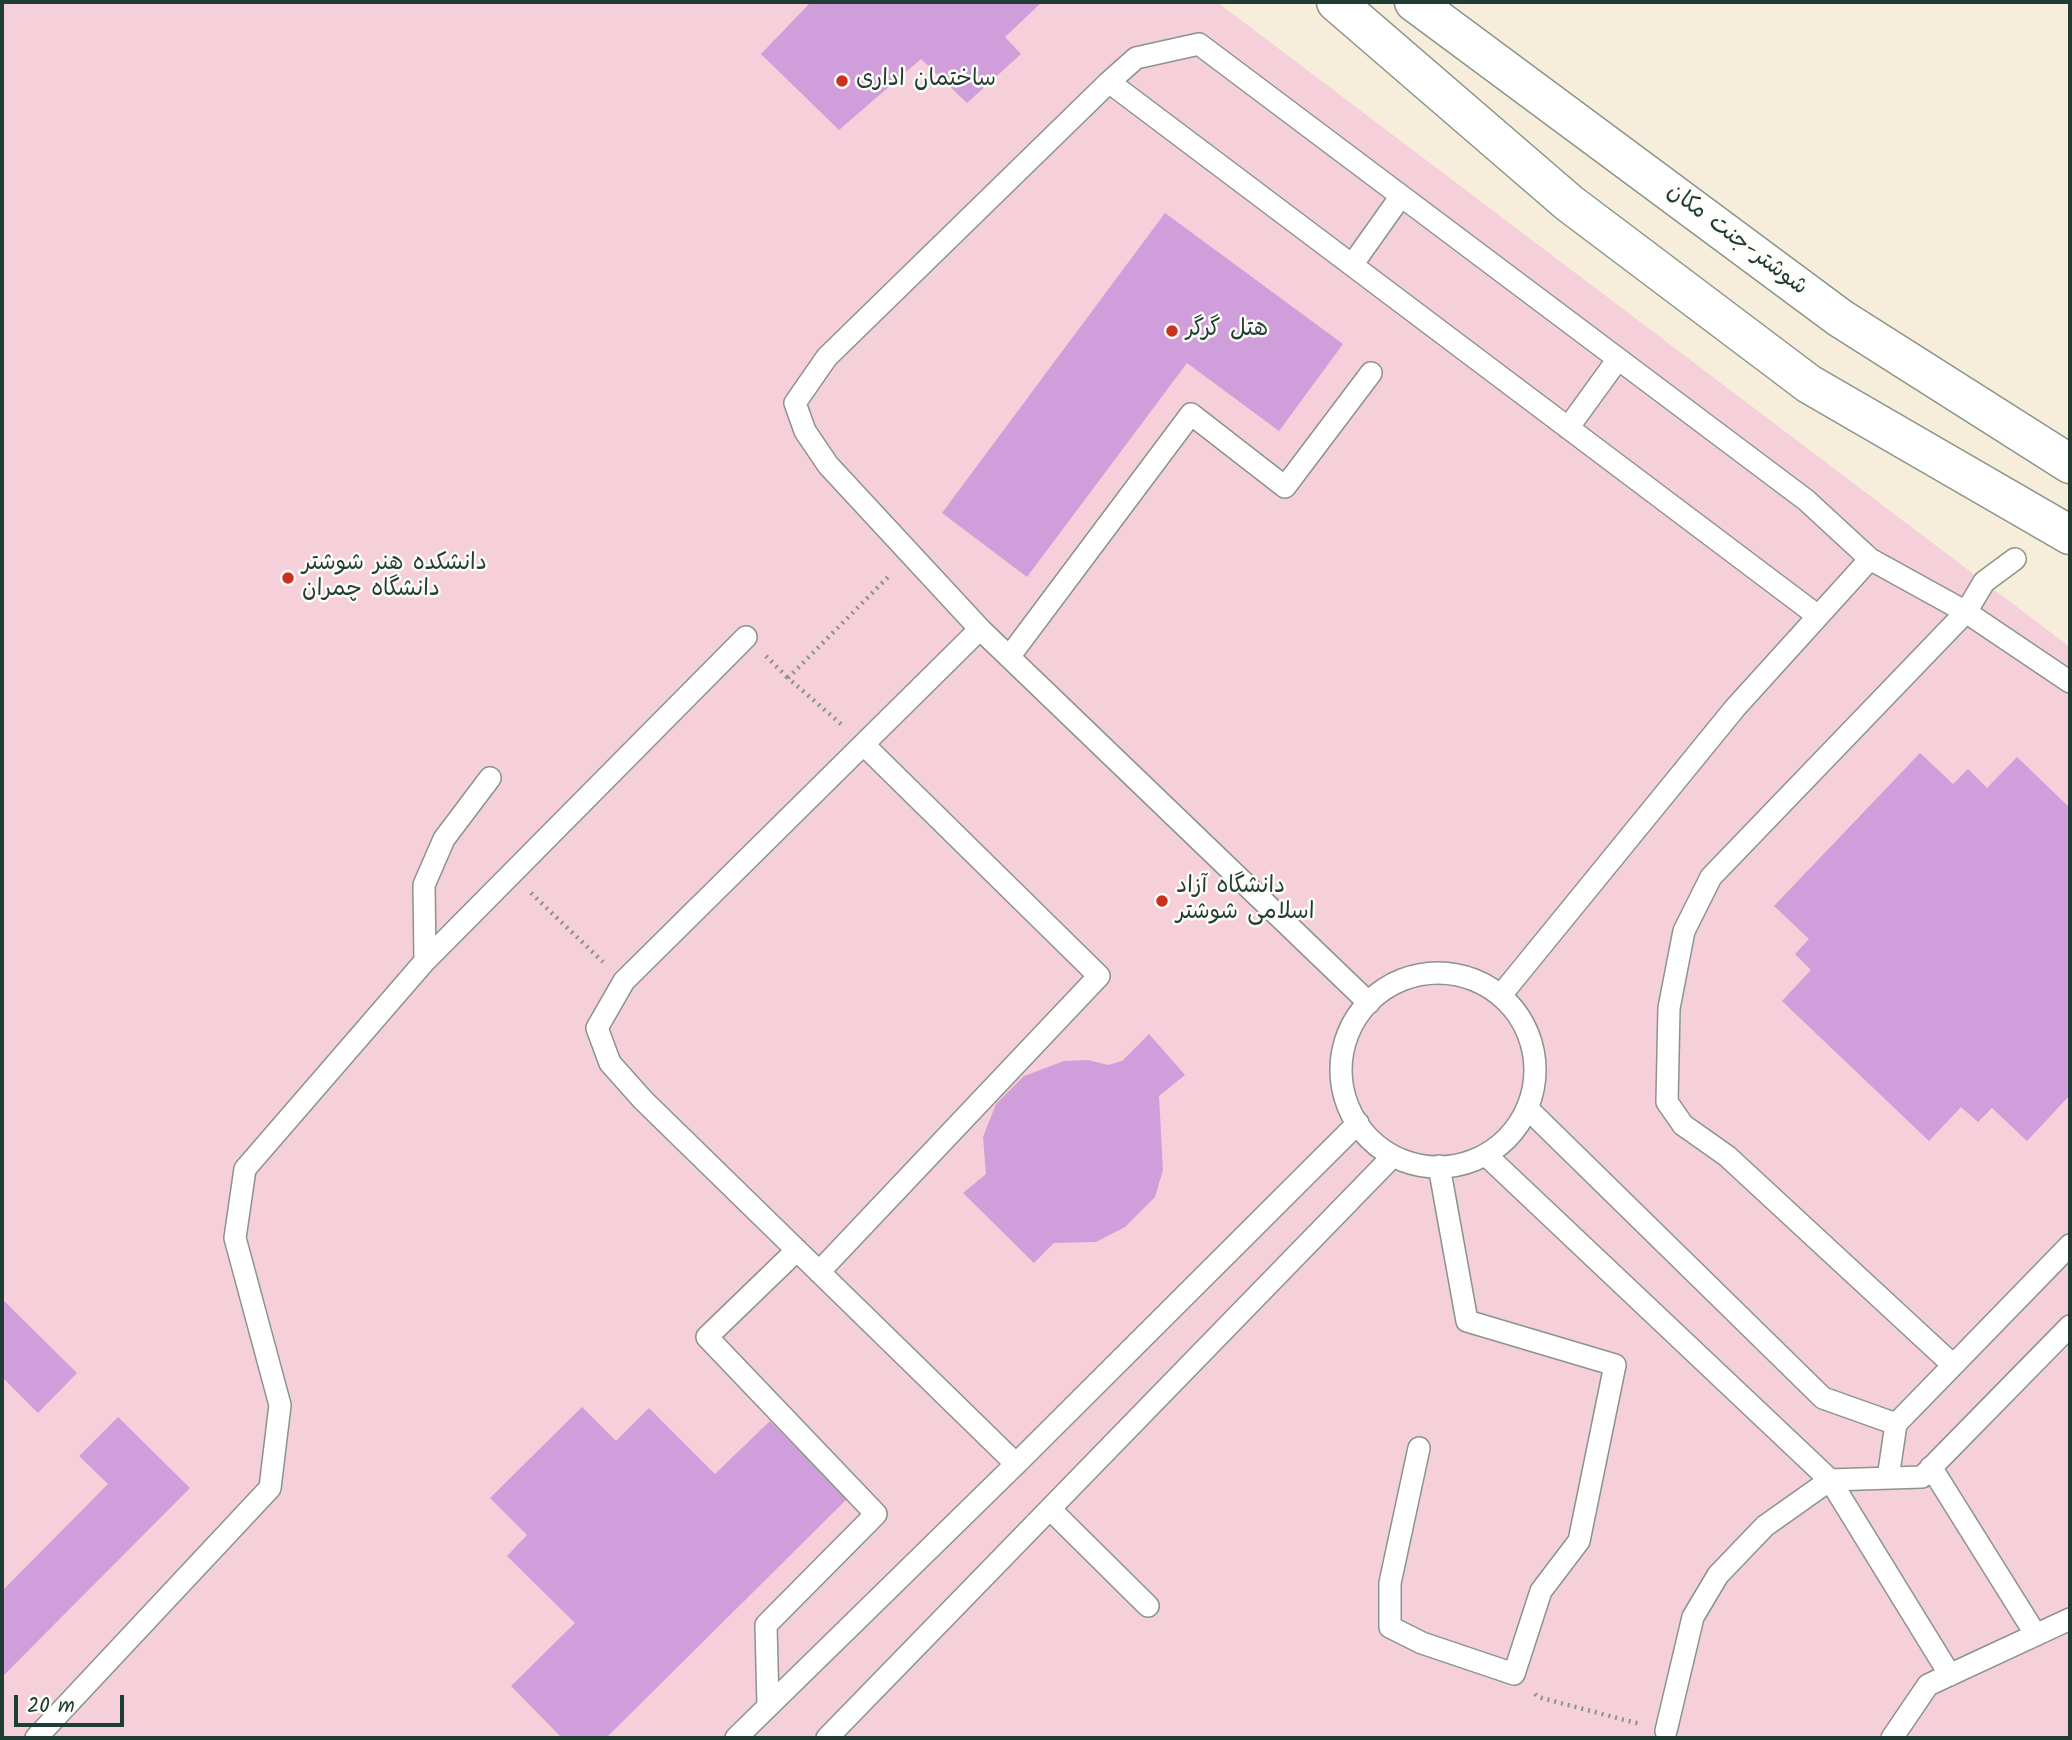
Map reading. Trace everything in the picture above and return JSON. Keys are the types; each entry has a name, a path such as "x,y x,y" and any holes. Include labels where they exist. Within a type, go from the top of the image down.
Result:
{"street":[{"path":"1336,2 1569,203 1809,384 2070,535"},
{"name":"شوشتر-جنت مکان","path":"1414,2 1840,318 2070,464"}],"lane":[{"path":"1369,1003 980,629 828,465 805,431 795,403 827,357 1136,58 1199,44 1805,500 1870,559 1966,612 2070,682"},
{"path":"1109,82 1818,616"},
{"path":"1352,265 1401,196"},
{"path":"1567,428 1618,359"},
{"path":"1009,657 1191,414 1285,486 1371,373"},
{"path":"1501,995 1735,708 1870,559"},
{"path":"1953,1365 1727,1156 1684,1125 1667,1102 1669,1008 1684,931 1711,877 1966,612 1984,582 2015,559"},
{"path":"980,629 624,981 597,1028 610,1063 643,1100 1016,1464"},
{"path":"36,1738 270,1488 280,1405 235,1238 245,1169 425,961 746,637"},
{"path":"819,1272 1100,976 864,745"},
{"path":"425,961 424,885 444,839 490,778"},
{"path":"1443,972 1474,978 1501,995 1522,1018 1534,1047 1536,1079 1528,1109 1510,1136 1486,1155 1456,1166 1424,1166 1393,1156 1367,1136 1348,1109 1341,1077 1344,1044 1358,1014 1381,990 1410,976 1443,972"},
{"path":"1528,1109 1823,1398 1896,1424"},
{"path":"736,1738 1358,1123"},
{"path":"1486,1155 1830,1480 1950,1675"},
{"path":"827,1738 1393,1156"},
{"path":"1419,1448 1390,1583 1391,1627 1422,1643 1514,1674 1541,1591 1578,1541 1615,1365 1467,1321 1439,1166"},
{"path":"1888,1478 1896,1424 2070,1245"},
{"path":"768,1705 766,1625 876,1514 707,1337 797,1250"},
{"path":"1666,1731 1693,1616 1718,1575 1765,1526 1830,1480 1922,1476 2070,1326"},
{"path":"1931,1467 2036,1635"},
{"path":"1050,1509 1148,1606"},
{"path":"1892,1738 1928,1685 2070,1619"}],"path":[{"path":"864,745 788,678 910,554"},
{"path":"512,874 624,981"},
{"path":"1514,1674 1538,1697 1666,1731"}],"shaded area":[{"name":"دانشگاه آزاد اسلامی شوشتر","path":"2,2 1217,2 2070,647 2070,1738 2,1738"}],"building":[{"name":"ساختمان اداری","path":"811,2 1042,2 1005,37 1021,54 967,103 921,59 839,130 761,54"},
{"path":"1165,213 1343,344 1279,431 1187,363 1027,577 942,513"},
{"path":"1920,753 1953,784 1968,769 1987,788 2017,757 2070,808 2070,1095 2027,1141 1992,1108 1978,1122 1961,1107 1929,1141 1782,1001 1811,970 1795,954 1809,939 1774,906"},
{"path":"1149,1034 1185,1075 1159,1096 1163,1170 1155,1197 1125,1227 1096,1242 1054,1243 1034,1263 963,1193 986,1174 983,1137 996,1104 1024,1076 1064,1061 1088,1060 1108,1065 1122,1061"},
{"path":"2,1299 77,1373 38,1413 2,1377"},
{"path":"582,1407 616,1441 649,1408 715,1474 770,1421 847,1499 606,1738 562,1738 511,1686 575,1623 507,1556 527,1535 490,1498"},
{"path":"118,1417 190,1488 2,1677 2,1591 108,1484 79,1456"}],"place":[{"name":"ساختمان اداری","path":"842,81"},
{"name":"هتل گرگر","path":"1172,331"},
{"name":"دانشکده هنر شوشتر دانشگاه چمران","path":"288,578"},
{"name":"دانشگاه آزاد اسلامی شوشتر","path":"1162,901"}]}
